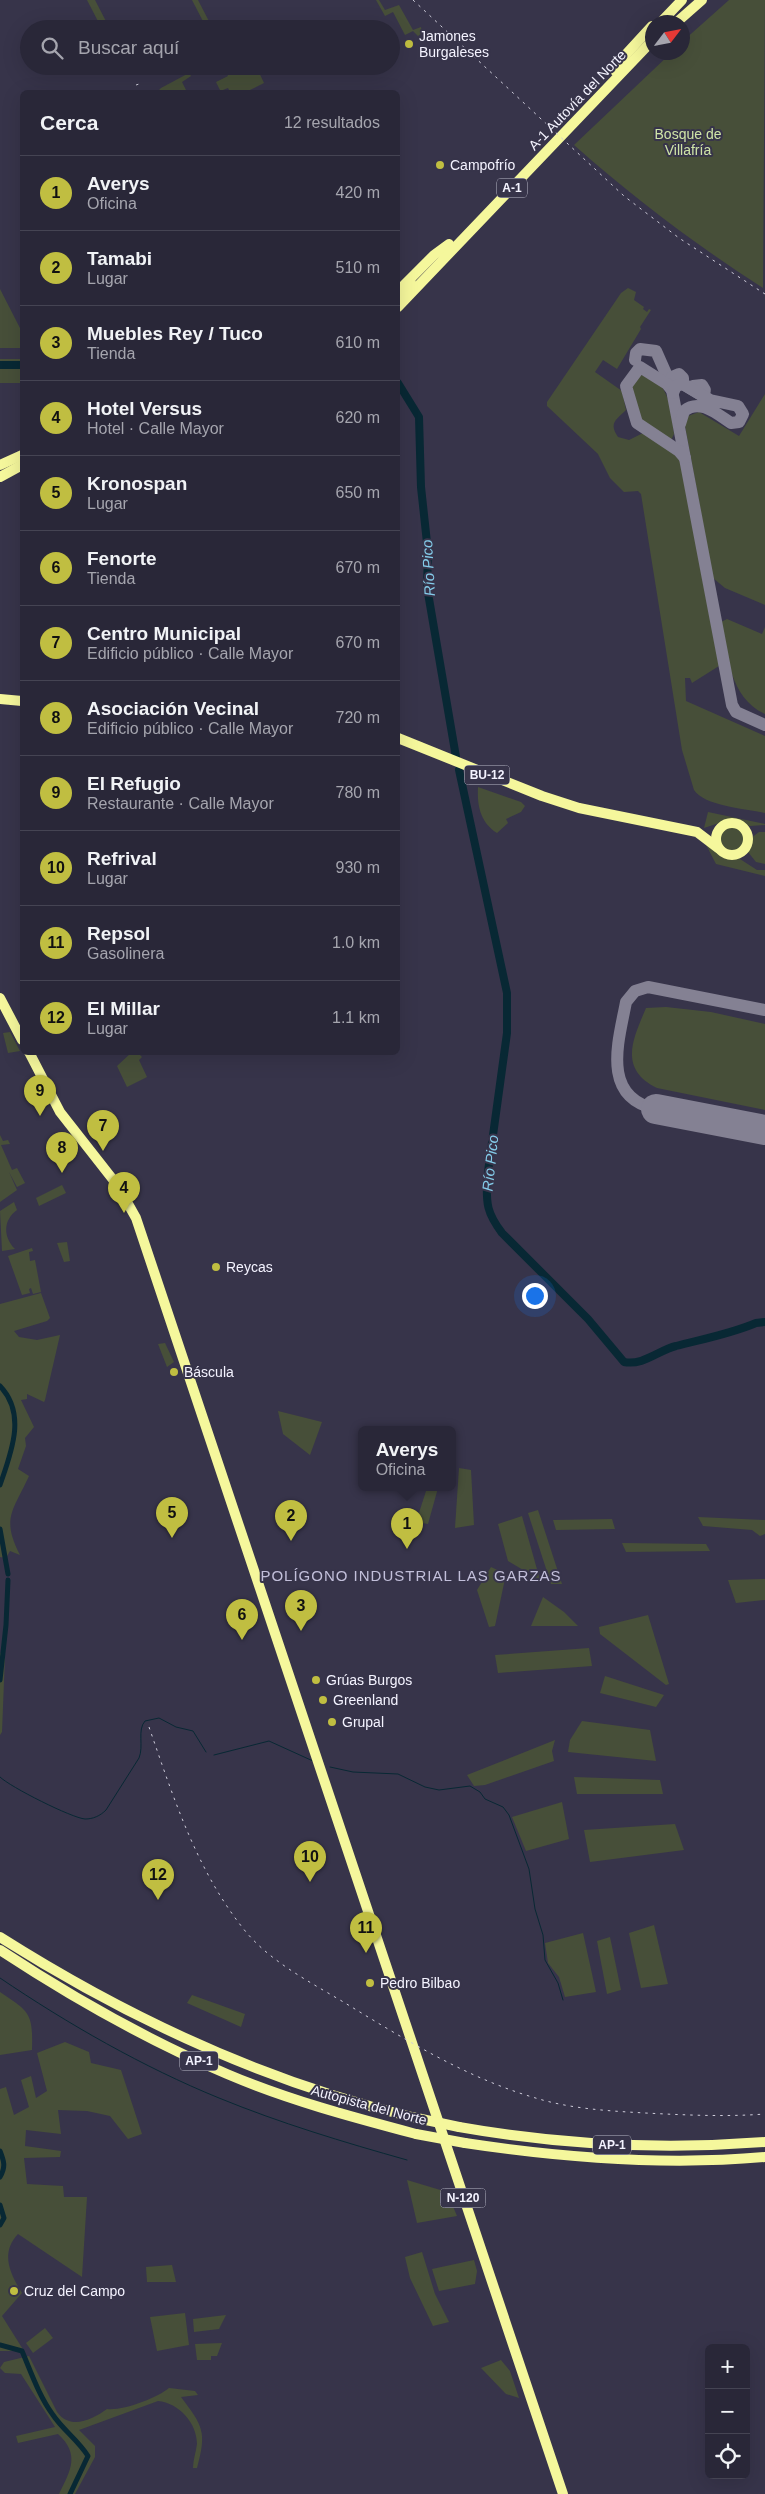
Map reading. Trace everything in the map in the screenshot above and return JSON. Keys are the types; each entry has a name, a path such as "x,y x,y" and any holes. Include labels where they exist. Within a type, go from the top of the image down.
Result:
{"highway":[{"path":"662,15 676,0"},
{"path":"668,15 682,0"},
{"path":"677,15 692,0"},
{"path":"685,15 702,0"},
{"path":"615,71 618,63 645,34"},
{"name":"A-1 Autovía del Norte","path":"400,295 645,39"},
{"name":"A-1 Autovía del Norte","path":"400,306 645,49"},
{"name":"A-1","path":"626,69 645,51"},
{"path":"400,290 434,255 449,244"},
{"path":"0,460 20,454"},
{"path":"0,465 20,454"},
{"path":"0,473 20,465"},
{"path":"0,477 20,465"},
{"path":"0,699 20,701"},
{"name":"BU-12","path":"400,739 507,784 560,802 697,832 725,854 734,855 743,851 747,843 747,834 741,826 732,823 697,832"},
{"path":"718,848 716,838 723,826"},
{"path":"0,998 20,1036"},
{"name":"N-120","path":"31,1055 57,1106 122,1192 131,1207 141,1233 562,2494"},
{"name":"Autopista del Norte","path":"0,1937 126,2010 220,2055 326,2094 412,2117 520,2137 601,2145 678,2146 765,2142"},
{"name":"Autopista del Norte","path":"0,1950 75,1997 131,2029 213,2068 319,2107 416,2134 542,2154 627,2160 724,2160 765,2156"}],"green space":[{"path":"87,0 95,0 105,20 97,20"},
{"path":"192,0 198,0 208,20 202,20"},
{"path":"376,0 379,0 385,10 399,5 413,30 421,27 422,33 418,36 413,31 405,35 400,25 400,20 397,20 393,12 385,16"},
{"name":"Bosque de Villafría","path":"729,0 765,0 763,288 666,220 619,184 574,145 664,60 690,60 690,35"},
{"path":"185,75 191,76 182,82 186,90 159,90"},
{"path":"260,75 264,83 250,90 229,90 228,88 220,90 216,82 228,76"},
{"path":"628,288 636,292 634,300 644,307 643,309 647,312 649,309 651,310 617,369 603,360 595,372 622,391 626,410 614,425 618,437 629,440 643,433 677,455 680,460 719,666 692,683 690,678 685,678 686,701 765,736 765,813 716,803 707,800 694,790 682,750 641,494 638,491 624,492 610,478 598,454 547,406 547,402 621,293"},
{"path":"0,289 20,328 20,348 0,348"},
{"path":"0,359 20,359 20,383 0,383"},
{"path":"640,375 650,377 657,382 667,397 674,434 671,440 654,433 637,413 630,388"},
{"path":"765,394 765,605 725,588 713,578 685,426 688,416 699,412 739,436"},
{"path":"727,619 762,634 765,627 765,714 753,707 737,687 728,661 721,622"},
{"path":"478,787 521,802 525,806 521,812 506,819 508,823 497,833 491,829 483,818 479,807"},
{"path":"708,812 765,825 750,826 728,820 704,828"},
{"path":"732,826 741,830 745,839 741,848 732,852 723,848 719,839 723,830"},
{"path":"759,832 765,832 765,864 756,862 748,852 751,838"},
{"path":"703,839 711,843 723,856 740,859 757,870 765,870 765,876 716,864"},
{"path":"666,1007 711,1012 765,1024 765,1110 657,1088 637,1072 633,1063 633,1042 646,1008"},
{"path":"10,1032 20,1051 8,1053 3,1033"},
{"path":"129,1055 140,1055 142,1057 139,1060 147,1077 127,1087 117,1066"},
{"path":"0,1135 3,1141 8,1140 10,1144 1,1145 12,1170 17,1168 25,1183 17,1187 9,1172 17,1190 0,1202"},
{"path":"62,1185 66,1193 39,1206 36,1198"},
{"path":"14,1202 17,1210 9,1219 6,1229 8,1239 15,1249 2,1251 0,1211"},
{"path":"67,1242 70,1261 64,1262 57,1243"},
{"path":"32,1248 33,1251 29,1252 30,1261 35,1260 41,1292 33,1294 31,1288 29,1289 30,1293 22,1295 8,1256"},
{"path":"41,1293 50,1318 47,1321 14,1331 19,1337 37,1340 60,1335 44,1402 27,1394 27,1399 21,1400 34,1427 25,1438 26,1446 18,1469 29,1476 14,1507 10,1523 14,1542 20,1555 10,1551 6,1558 0,1557 0,1304"},
{"path":"165,1343 174,1362 167,1367 158,1344"},
{"path":"278,1411 322,1422 310,1455 283,1434"},
{"path":"459,1468 471,1470 474,1525 455,1528"},
{"path":"426,1491 437,1491 428,1524 416,1522"},
{"path":"538,1510 562,1584 551,1584 528,1513"},
{"path":"522,1516 540,1580 508,1561 498,1524"},
{"path":"698,1517 765,1520 765,1534 760,1536 752,1530 703,1526"},
{"path":"612,1519 615,1529 556,1530 553,1520"},
{"path":"622,1543 706,1544 710,1551 626,1552"},
{"path":"491,1567 506,1574 495,1626 489,1627 477,1590"},
{"path":"765,1579 765,1600 736,1603 728,1580"},
{"path":"543,1597 564,1612 578,1626 531,1626"},
{"path":"648,1615 669,1684 666,1685 600,1634 599,1627"},
{"path":"589,1648 592,1666 498,1673 495,1655"},
{"path":"0,1653 5,1656 2,1732 0,1735"},
{"path":"605,1676 664,1695 656,1707 600,1693"},
{"path":"582,1721 650,1730 656,1761 568,1752 570,1740"},
{"path":"555,1740 552,1751 554,1761 485,1785 474,1786 467,1775"},
{"path":"574,1777 660,1780 663,1794 577,1794"},
{"path":"562,1802 569,1839 526,1851 512,1817"},
{"path":"675,1824 684,1850 590,1862 584,1830"},
{"path":"654,1925 668,1984 641,1988 629,1933"},
{"path":"583,1933 596,1992 565,1997 559,1977 548,1963 545,1943"},
{"path":"610,1937 621,1990 607,1994 597,1941"},
{"path":"0,1992 18,2004 28,2015 32,2028 32,2050 0,2055"},
{"path":"192,1995 245,2014 241,2027 187,2003"},
{"path":"65,2042 89,2052 91,2063 121,2070 142,2134 128,2139 110,2116 87,2111 58,2110 61,2134 26,2130 25,2146 61,2151 60,2157 24,2158 27,2184 63,2186 64,2197 87,2197 82,2277 18,2234 9,2249 8,2256 11,2271 22,2293 2,2316 24,2351 0,2351 0,2089 6,2087 14,2115 29,2107 21,2080 31,2076 36,2098 47,2091 37,2053"},
{"path":"407,2180 447,2192 457,2216 417,2223"},
{"path":"422,2252 435,2294 449,2322 433,2326 410,2278 405,2257"},
{"path":"474,2260 477,2271 475,2284 439,2291 432,2269"},
{"path":"172,2265 176,2282 147,2282 146,2267"},
{"path":"185,2313 189,2345 157,2351 150,2317"},
{"path":"226,2315 219,2329 194,2332 193,2319"},
{"path":"45,2328 53,2338 33,2353 26,2343"},
{"path":"222,2343 217,2356 211,2356 211,2360 197,2360 195,2344"},
{"path":"29,2356 57,2412 69,2421 82,2421 107,2409 122,2408 140,2403 169,2388 195,2391 198,2395 181,2397 194,2415 201,2430 202,2446 197,2468 193,2468 197,2444 194,2429 190,2422 180,2410 158,2401 79,2430 95,2446 95,2457 75,2494 59,2494 70,2470 71,2455 69,2448 58,2434 18,2443 16,2436 55,2427 21,2374 5,2373 0,2368 4,2362"},
{"path":"501,2360 510,2371 519,2398 506,2394 481,2368"}],"waterway":[{"name":"Río Pico","path":"0,365 20,365"},
{"name":"Río Pico","path":"400,386 419,417 421,487 428,552 427,587 456,757"},
{"name":"Río Pico","path":"459,770 507,993 507,1033 487,1179 487,1202 493,1220 502,1233 588,1319 624,1362 638,1362 676,1346 765,1322"},
{"path":"0,1386 8,1397 15,1421 12,1447 0,1485"},
{"path":"0,1529 8,1574"},
{"path":"0,1680 6,1625 8,1580"},
{"path":"0,1777 16,1788 55,1808 88,1819 96,1817 106,1810 139,1758 141,1729 145,1721 159,1718 176,1727 193,1731 206,1752"},
{"path":"214,1755 269,1741 313,1761"},
{"path":"330,1767 353,1772 398,1774 425,1787 439,1790 470,1786 480,1792 485,1799 503,1807 509,1815 529,1869 535,1909 543,1935 545,1960 558,1983 563,2000"},
{"path":"0,1978 106,2044 191,2086 288,2124 407,2160"},
{"path":"0,2151 4,2164 0,2177"},
{"path":"0,2205 4,2218 0,2225"},
{"path":"0,2345 22,2351 48,2408 88,2456 70,2494"}],"taxiway":[{"path":"635,360 636,353 640,349 656,351 671,385 732,705 736,712 765,725"},
{"path":"671,389 667,384 640,367 626,386 637,423 679,451 685,458"},
{"path":"672,388 672,377 679,374 683,378 683,384 703,396 705,390 702,385 693,386"},
{"path":"673,393 676,386 683,384 710,400 738,406 743,414 739,422 731,423 708,409 696,406 684,411 680,424"},
{"path":"656,1109 638,1103 627,1093 620,1080 617,1065 620,1033 626,1002 635,991 648,987 765,1010"}],"runway":[{"path":"656,1109 765,1130"}],"railway":[{"path":"413,0 624,196 679,238 765,294"},
{"path":"149,1727 188,1834 214,1885 246,1932 269,1954 295,1973 441,2059 489,2082 539,2099 578,2107 660,2114 765,2114"}],"place":[{"name":"Jamones Burgaleses","path":"409,44"},
{"name":"Campofrío","path":"440,165"},
{"name":"El Refugio","path":"40,1116"},
{"name":"Centro Municipal","path":"103,1151"},
{"name":"Asociación Vecinal","path":"62,1173"},
{"name":"Hotel Versus","path":"124,1213"},
{"name":"Reycas","path":"216,1267"},
{"name":"Báscula","path":"174,1372"},
{"name":"Kronospan","path":"172,1538"},
{"name":"Tamabi","path":"291,1541"},
{"name":"Averys","path":"407,1549"},
{"name":"Muebles Rey / Tuco","path":"301,1631"},
{"name":"Fenorte","path":"242,1640"},
{"name":"Grúas Burgos","path":"316,1680"},
{"name":"Greenland","path":"323,1700"},
{"name":"Grupal","path":"332,1722"},
{"name":"Refrival","path":"310,1882"},
{"name":"El Millar","path":"158,1900"},
{"name":"Repsol","path":"366,1953"},
{"name":"Pedro Bilbao","path":"370,1983"},
{"name":"Cruz del Campo","path":"14,2291"}],"district":[{"name":"POLÍGONO INDUSTRIAL LAS GARZAS","path":"411,1575"}]}
